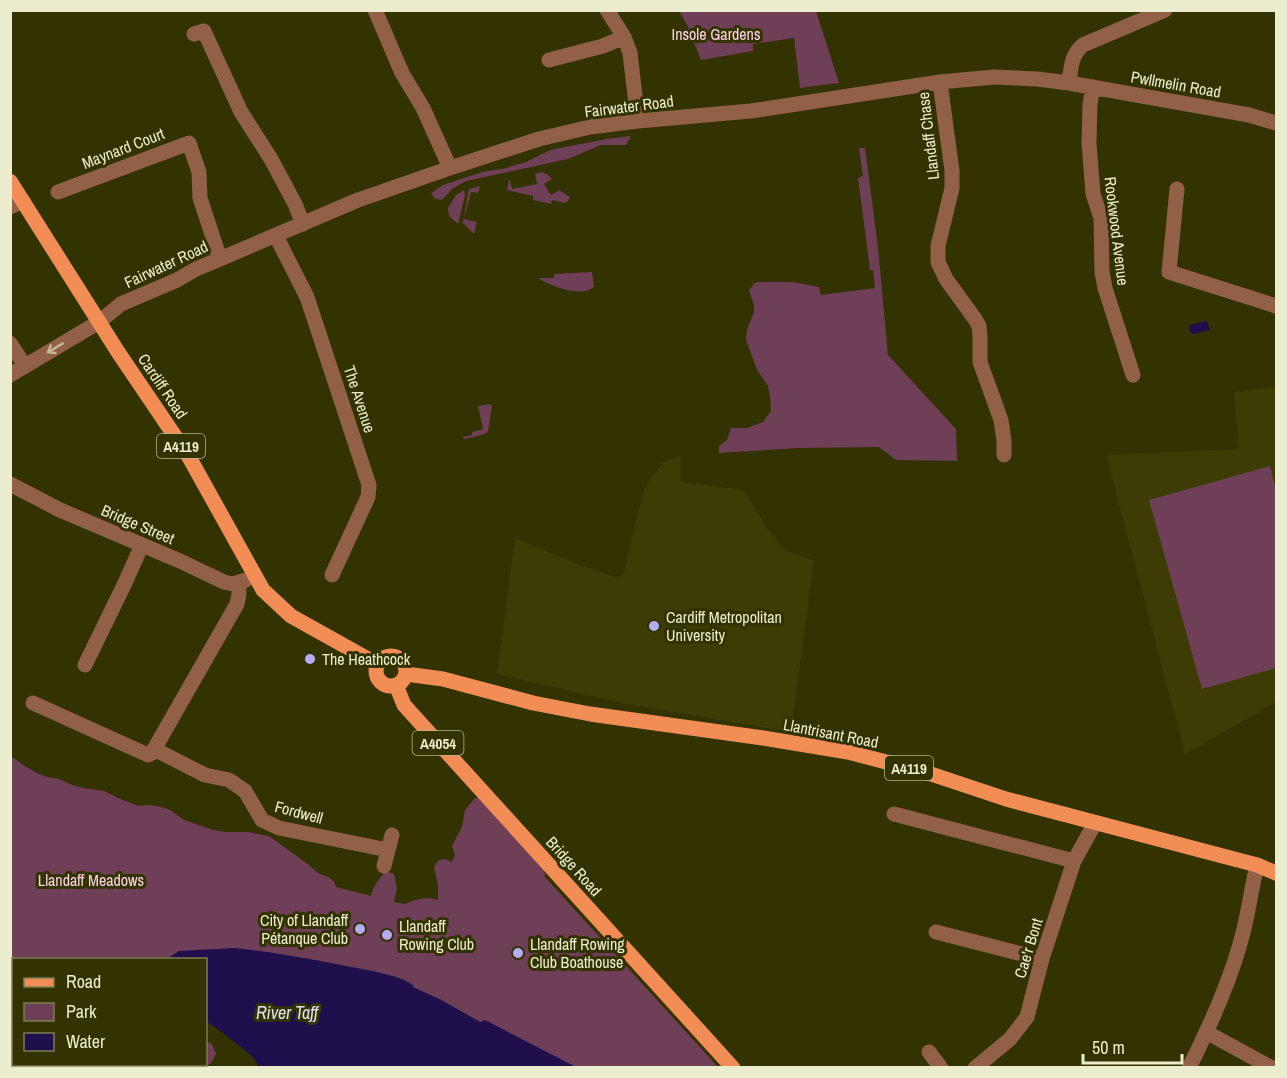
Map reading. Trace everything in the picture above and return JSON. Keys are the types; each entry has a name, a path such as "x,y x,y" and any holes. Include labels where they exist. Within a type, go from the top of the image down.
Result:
{"main road":[{"name":"Cardiff Road","path":"10,181 17,204 99,322 194,466 263,590 291,616 377,664"},
{"path":"387,656 397,657 405,664 401,680 386,686 378,680 375,670 377,664 387,656"},
{"name":"Llantrisant Road","path":"401,680 443,679 533,703 590,714 848,752 928,773 1006,799 1257,865 1276,873"},
{"name":"Bridge Road","path":"401,680 404,705 733,1068"}],"street":[{"path":"375,10 402,73 423,108 450,168"},
{"path":"606,10 624,37 630,53 638,121"},
{"path":"1069,83 1074,54 1083,45 1165,10"},
{"path":"194,34 204,31 241,112 243,127 271,159 303,224"},
{"path":"549,60 603,46 624,37"},
{"name":"Fairwater Road","path":"10,375 99,322 122,304 177,280 196,269 358,201 539,139 638,121 751,111 940,82 994,77 1069,83"},
{"name":"Llandaff Chase","path":"940,82 952,171 952,188 938,246 938,261 946,279 979,326 980,362 1001,420 1004,455"},
{"name":"Pwllmelin Road","path":"1069,83 1249,115 1276,123"},
{"name":"Rookwood Avenue","path":"1093,87 1089,143 1093,194 1101,218 1102,272 1132,375"},
{"name":"Maynard Court","path":"58,192 189,142 199,172 200,198 220,259"},
{"path":"1177,189 1169,272 1276,306"},
{"name":"The Avenue","path":"276,236 307,297 369,485 368,496 332,575"},
{"path":"10,343 25,366"},
{"name":"Bridge Street","path":"10,484 60,510 199,569 224,582 238,583"},
{"path":"85,665 142,545"},
{"path":"153,751 237,603 240,594 238,583 254,576"},
{"name":"Fordwell","path":"33,703 148,755 153,751 205,775 230,780 245,791 262,820 279,828 390,843 384,866"},
{"path":"894,814 1074,861"},
{"name":"Cae'r Bont","path":"975,1068 1010,1039 1027,1017 1042,958 1074,861 1095,823"},
{"path":"1189,1068 1228,981 1244,929 1257,865"},
{"path":"936,932 1042,958"},
{"path":"1206,1032 1272,1068"},
{"path":"929,1052 941,1068"}],"shaded area":[{"path":"1276,387 1276,702 1185,754 1106,455 1239,449 1234,392"},
{"name":"Cardiff Metropolitan University","path":"681,455 681,482 744,490 766,527 785,550 814,560 791,732 621,703 497,674 515,538 592,570 617,577 623,575 643,492 651,477 663,463"}],"green space":[{"name":"Insole Gardens","path":"679,11 816,11 839,83 800,88 794,38 753,44 753,51 701,60"},
{"path":"631,136 626,145 601,145 568,159 466,181 452,189 441,200 434,198 431,193 443,185 482,172 526,162 550,150"},
{"path":"859,148 865,148 878,247 888,355 956,429 957,461 896,460 879,447 799,448 719,453 719,446 727,440 731,428 747,428 763,422 771,411 768,386 757,370 746,340 754,312 749,291 754,283 793,282 819,287 821,295 875,288 873,270 870,270 858,178 863,176"},
{"path":"542,172 552,179 544,184 551,195 559,190 570,197 568,201 565,203 552,200 551,204 533,200 533,196 507,190 509,180 512,189 537,184 535,174"},
{"path":"480,186 478,193 471,192 464,219 477,222 474,234 463,223 469,189"},
{"path":"464,190 465,195 458,224 449,216 448,208 456,195"},
{"path":"592,272 594,287 582,291 558,287 538,278 554,278 554,274"},
{"path":"490,404 492,406 488,432 464,439 463,437 472,435 472,432 483,429 478,406"},
{"path":"1270,466 1276,490 1276,668 1202,689 1149,500"},
{"name":"Llandaff Meadows","path":"10,757 47,777 83,788 104,791 138,806 162,807 184,820 213,830 269,836 318,873 330,878 336,887 371,896 386,871 394,874 397,888 394,902 405,904 421,899 438,900 438,885 434,867 439,860 445,859 452,862 455,855 452,846 462,827 465,810 475,798 492,797 544,867 545,877 718,1067 555,1067 485,1021 480,1022 412,987 405,980 304,958 207,960 207,958 179,951 168,958 12,958 12,1066 100,1066 97,1068 11,1067"},
{"path":"207,1043 211,1043 216,1053 208,1065"}],"water":[{"path":"1207,321 1210,330 1193,334 1190,332 1190,325"},
{"name":"River Taff","path":"235,948 390,975 406,981 413,987 480,1022 485,1020 576,1067 259,1067 247,1052 218,1029 208,1023 207,1025 207,958 168,958 179,951"}],"place":[{"name":"Cardiff Metropolitan University","path":"654,626"},
{"name":"The Heathcock","path":"310,659"},
{"name":"City of Llandaff Pétanque Club","path":"360,929"},
{"name":"Llandaff Rowing Club","path":"387,935"},
{"name":"Llandaff Rowing Club Boathouse","path":"518,953"}]}
